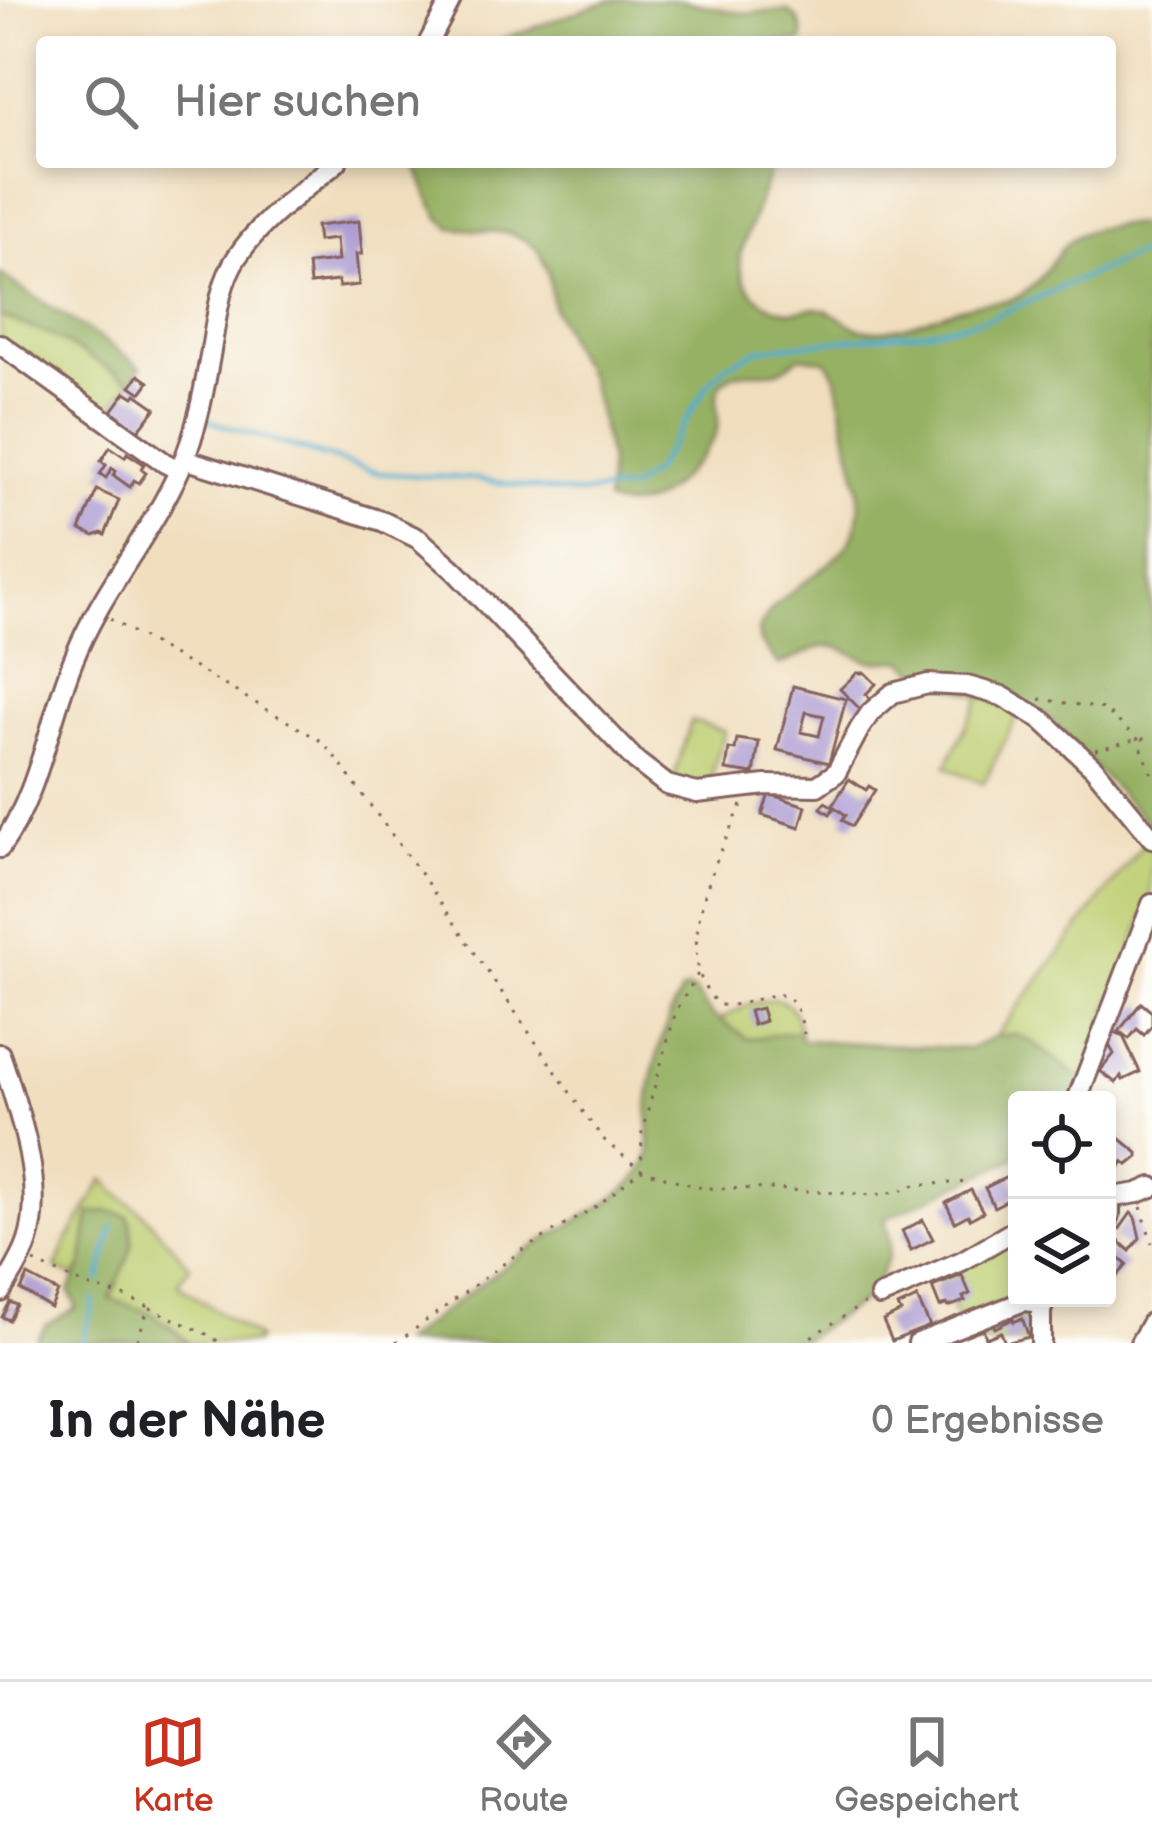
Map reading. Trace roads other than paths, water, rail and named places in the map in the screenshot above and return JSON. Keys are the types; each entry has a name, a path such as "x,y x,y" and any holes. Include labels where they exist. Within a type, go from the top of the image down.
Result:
{"street":[{"path":"432,36 452,0"},
{"path":"0,848 34,784 72,664 95,613 182,465 200,406 223,290 236,259 258,231 330,168"},
{"path":"0,344 165,463 382,521 418,539 455,571 618,742 667,784 697,793 817,786 836,773 860,728 883,700 906,688 928,684 967,686 1002,696 1041,718 1081,754 1152,838"},
{"path":"1081,1091 1152,904"},
{"path":"0,1054 32,1178 34,1215 24,1253 1,1292"},
{"path":"880,1296 962,1261 1008,1234"},
{"path":"918,1343 1009,1307"},
{"path":"1041,1343 1043,1307"},
{"path":"1141,1343 1152,1322"}],"waterway":[{"path":"207,420 378,473 476,479 574,494 630,489 654,471 709,383 726,366 759,349 926,331 990,318 1152,248"},
{"path":"99,1280 113,1227"},
{"path":"83,1343 94,1299"}]}
